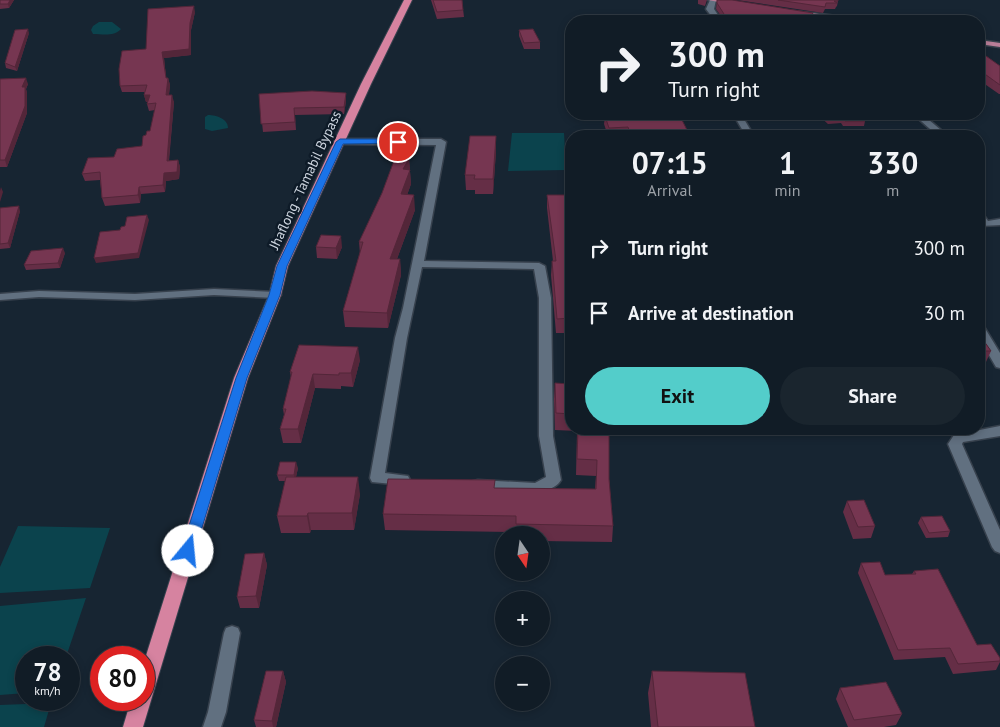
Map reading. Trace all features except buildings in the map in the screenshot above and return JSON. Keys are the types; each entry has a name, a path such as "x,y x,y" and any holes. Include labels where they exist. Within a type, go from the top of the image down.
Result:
{"highway":[{"name":"Jhaflong - Tamabil Bypass","path":"155,657 241,378 274,295 282,266 366,84 408,0"},
{"path":"133,727 138,711"}],"main road":[{"path":"712,0 745,4 726,0"},
{"path":"812,15 788,11 818,15"},
{"path":"985,41 1000,44"}],"street":[{"path":"712,0 710,9 714,15"},
{"path":"924,120 936,130"},
{"path":"340,142 441,142 418,264 401,338 377,478 413,481"},
{"path":"985,221 1000,222"},
{"path":"418,264 538,266 545,298 546,436 554,480 536,488 468,485"},
{"path":"0,297 40,294 135,297 214,292 274,295"},
{"path":"985,338 1000,364"},
{"path":"985,434 1000,431"},
{"path":"977,435 959,438 955,444 1000,547"},
{"path":"212,727 217,712 232,634"}],"shaded area":[{"path":"99,22 112,22 121,29 111,34 93,34 91,30 93,26"},
{"path":"208,115 221,118 226,122 228,128 212,131 205,129 205,117"},
{"path":"512,133 564,133 565,170 508,171"},
{"path":"18,526 110,528 90,588 0,593 0,567"},
{"path":"86,598 70,646 15,646 15,694 0,695 0,606"},
{"path":"15,704 15,711 49,711 44,727 0,727 0,705"}],"route":[{"path":"188,551 241,378 274,295 282,266 340,142 398,142"}]}
